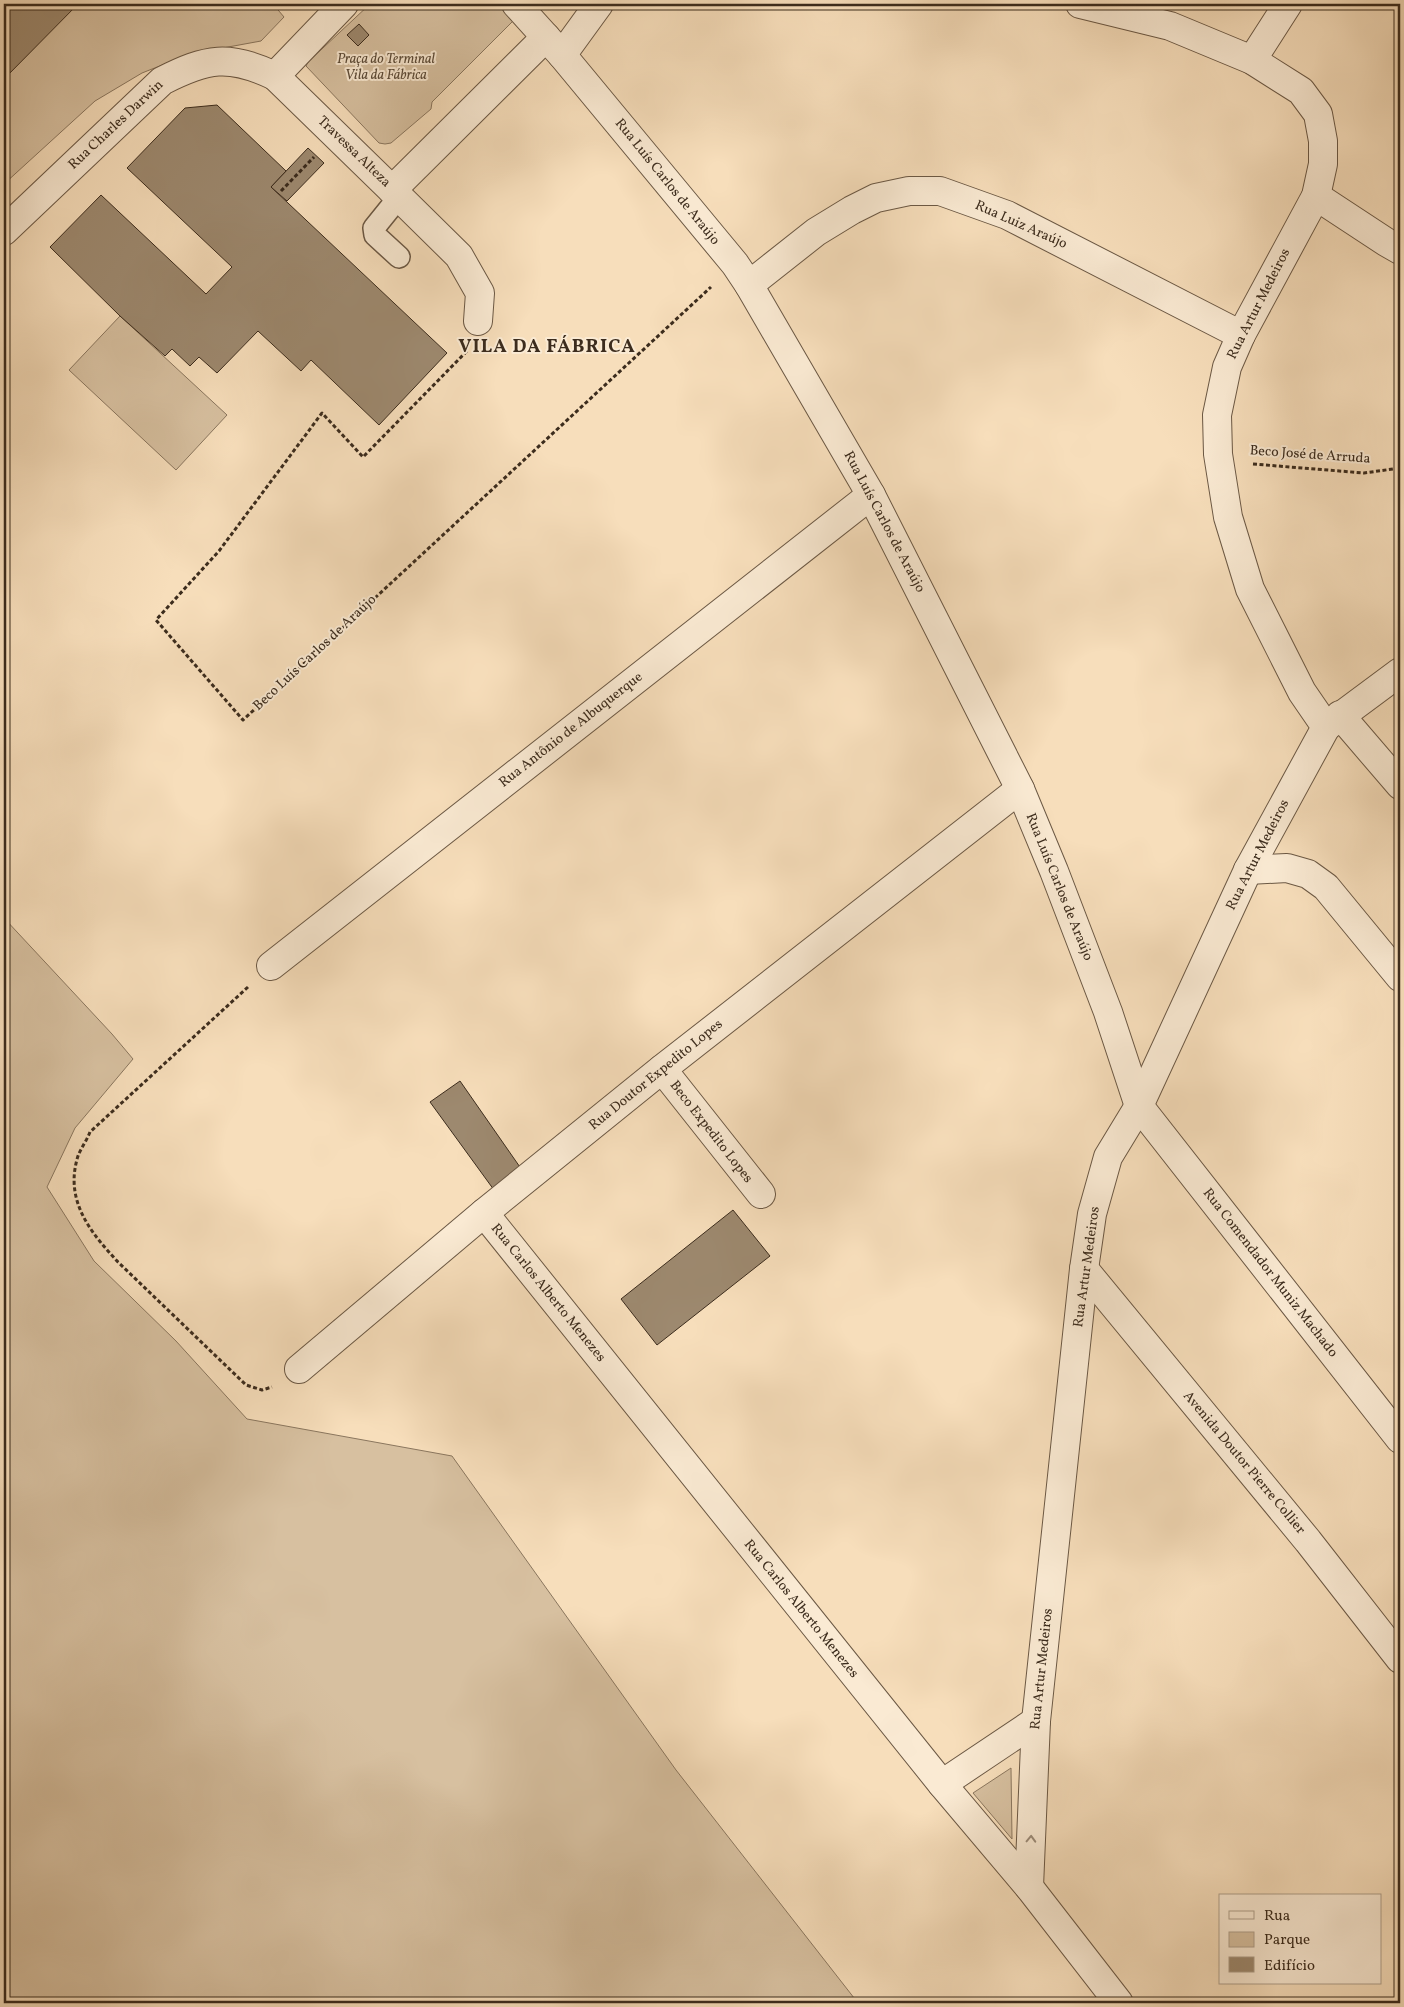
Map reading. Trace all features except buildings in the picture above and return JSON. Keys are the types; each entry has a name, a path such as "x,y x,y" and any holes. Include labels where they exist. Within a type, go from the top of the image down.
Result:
{"street":[{"path":"276,76 344,4"},
{"name":"Rua Luís Carlos de Araújo","path":"516,4 554,46 742,275 871,495 1020,789 1054,871 1108,1012 1139,1106"},
{"name":"Travessa Alteza","path":"276,76 396,193 599,4"},
{"name":"Rua Artur Medeiros","path":"1029,1887 1036,1721 1084,1269 1092,1214 1108,1157 1139,1106 1248,870 1333,721 1302,692 1250,589 1228,517 1218,454 1216,415 1227,367 1241,335 1316,196 1323,156 1323,141 1318,114 1301,91 1252,60 1170,26 1080,4"},
{"path":"1252,60 1288,4"},
{"name":"Rua Charles Darwin","path":"4,231 162,81 192,66 226,60 254,66 276,76"},
{"name":"Rua Luiz Araújo","path":"742,275 852,210 876,198 909,191 940,191 1007,215 1241,335"},
{"path":"396,193 459,256 480,293 478,321"},
{"path":"1316,196 1400,250"},
{"name":"Rua Antônio de Albuquerque","path":"271,966 871,495"},
{"path":"1400,672 1333,721 1400,785"},
{"name":"Rua Doutor Expedito Lopes","path":"299,1369 484,1213 662,1069 1020,789"},
{"path":"1248,870 1287,868 1308,874 1326,887 1400,978"},
{"name":"Beco Expedito Lopes","path":"662,1069 761,1194"},
{"name":"Rua Comendador Muniz Machado","path":"1139,1106 1400,1439"},
{"name":"Rua Carlos Alberto Menezes","path":"484,1213 942,1784 1029,1887 1119,2003"},
{"name":"Avenida Doutor Pierre Collier","path":"1084,1269 1302,1534 1400,1659"},
{"path":"942,1784 1036,1721"}],"lane":[{"path":"396,193 374,228 375,235 399,257"}],"path":[{"path":"281,191 315,156"},
{"name":"Beco Luís Carlos de Araújo","path":"478,321 469,349 363,457 322,413 219,551 156,620 243,720 742,275"},
{"name":"Beco José de Arruda","path":"1218,454 1247,463 1364,473 1400,468"},
{"path":"271,966 90,1132 78,1156 74,1184 78,1208 100,1242 118,1262 246,1385 262,1390 278,1384 299,1369"}],"green space":[{"path":"4,4 273,4 284,17 261,41 190,54 142,73 95,101 4,184"},
{"name":"Praça do Terminal Vila da Fábrica","path":"370,4 502,4 516,18 432,102 431,109 391,143 385,144 379,143 306,66"},
{"path":"120,316 227,415 176,470 69,370"},
{"path":"4,918 133,1059 75,1128 47,1187 94,1261 176,1341 247,1419 452,1456 676,1770 858,2003 4,2003"},
{"path":"1011,1768 1012,1839 973,1793"}],"district":[{"name":"VILA DA FÁBRICA","path":"547,347"}]}
